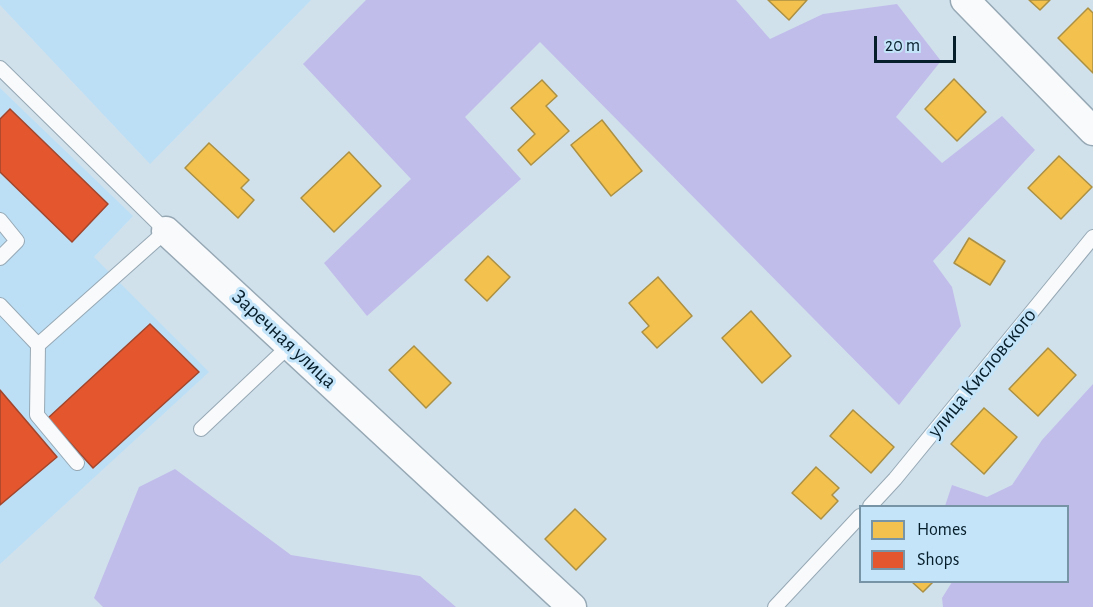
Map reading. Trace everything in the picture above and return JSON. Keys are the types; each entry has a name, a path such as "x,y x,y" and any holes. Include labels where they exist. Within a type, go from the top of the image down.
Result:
{"street":[{"path":"965,0 1093,131"},
{"name":"Заречная улица","path":"166,231 291,344 572,607"}],"lane":[{"name":"Заречная улица","path":"0,68 166,231"},
{"path":"0,220 17,241 0,258"},
{"path":"38,345 166,231"},
{"name":"улица Кисловского","path":"872,505 896,479 1093,237"},
{"path":"0,305 38,345 37,415 77,463"},
{"path":"201,429 291,344"},
{"path":"775,607 859,518"}],"shaded area":[{"path":"0,0 311,0 150,164 0,5"},
{"path":"366,0 736,0 770,39 823,14 897,4 941,61 896,117 942,163 1002,116 1035,150 933,261 952,287 961,326 899,405 540,42 465,117 521,179 367,316 324,263 411,179 303,64"},
{"path":"0,88 133,216 94,257 209,372 0,564"},
{"path":"1093,384 1093,607 943,607 942,598 951,583 1069,583 1069,505 945,505 952,485 987,497 1012,485 1042,440"},
{"path":"175,469 291,555 420,576 456,607 103,607 94,598 139,487"}],"building: Homes":[{"path":"768,0 807,0 789,20"},
{"path":"1029,0 1050,0 1040,10"},
{"path":"1088,8 1093,13 1093,73 1058,38"},
{"path":"954,79 986,112 957,141 925,109"},
{"path":"542,80 557,96 546,106 569,131 531,165 518,150 535,134 511,108"},
{"path":"602,120 642,171 611,196 571,145"},
{"path":"209,143 249,180 241,188 254,200 238,218 185,168"},
{"path":"349,152 381,186 334,232 301,198"},
{"path":"1059,156 1092,187 1061,219 1028,188"},
{"path":"969,238 1005,261 990,285 954,263"},
{"path":"488,256 510,277 487,301 465,280"},
{"path":"658,277 692,316 657,348 642,332 649,326 629,303"},
{"path":"751,311 791,356 762,383 722,338"},
{"path":"414,346 451,383 426,408 389,370"},
{"path":"1048,348 1076,375 1038,416 1009,389"},
{"path":"984,408 1017,437 984,474 951,444"},
{"path":"853,410 894,447 871,473 830,436"},
{"path":"816,467 839,488 832,495 838,501 821,519 792,493"},
{"path":"575,509 606,539 576,570 545,539"},
{"path":"913,583 932,583 923,592"}],"building: Shops":[{"path":"10,109 108,204 72,242 0,172 0,119"},
{"path":"150,324 199,372 93,468 48,418"},
{"path":"0,390 57,457 0,505"}]}
